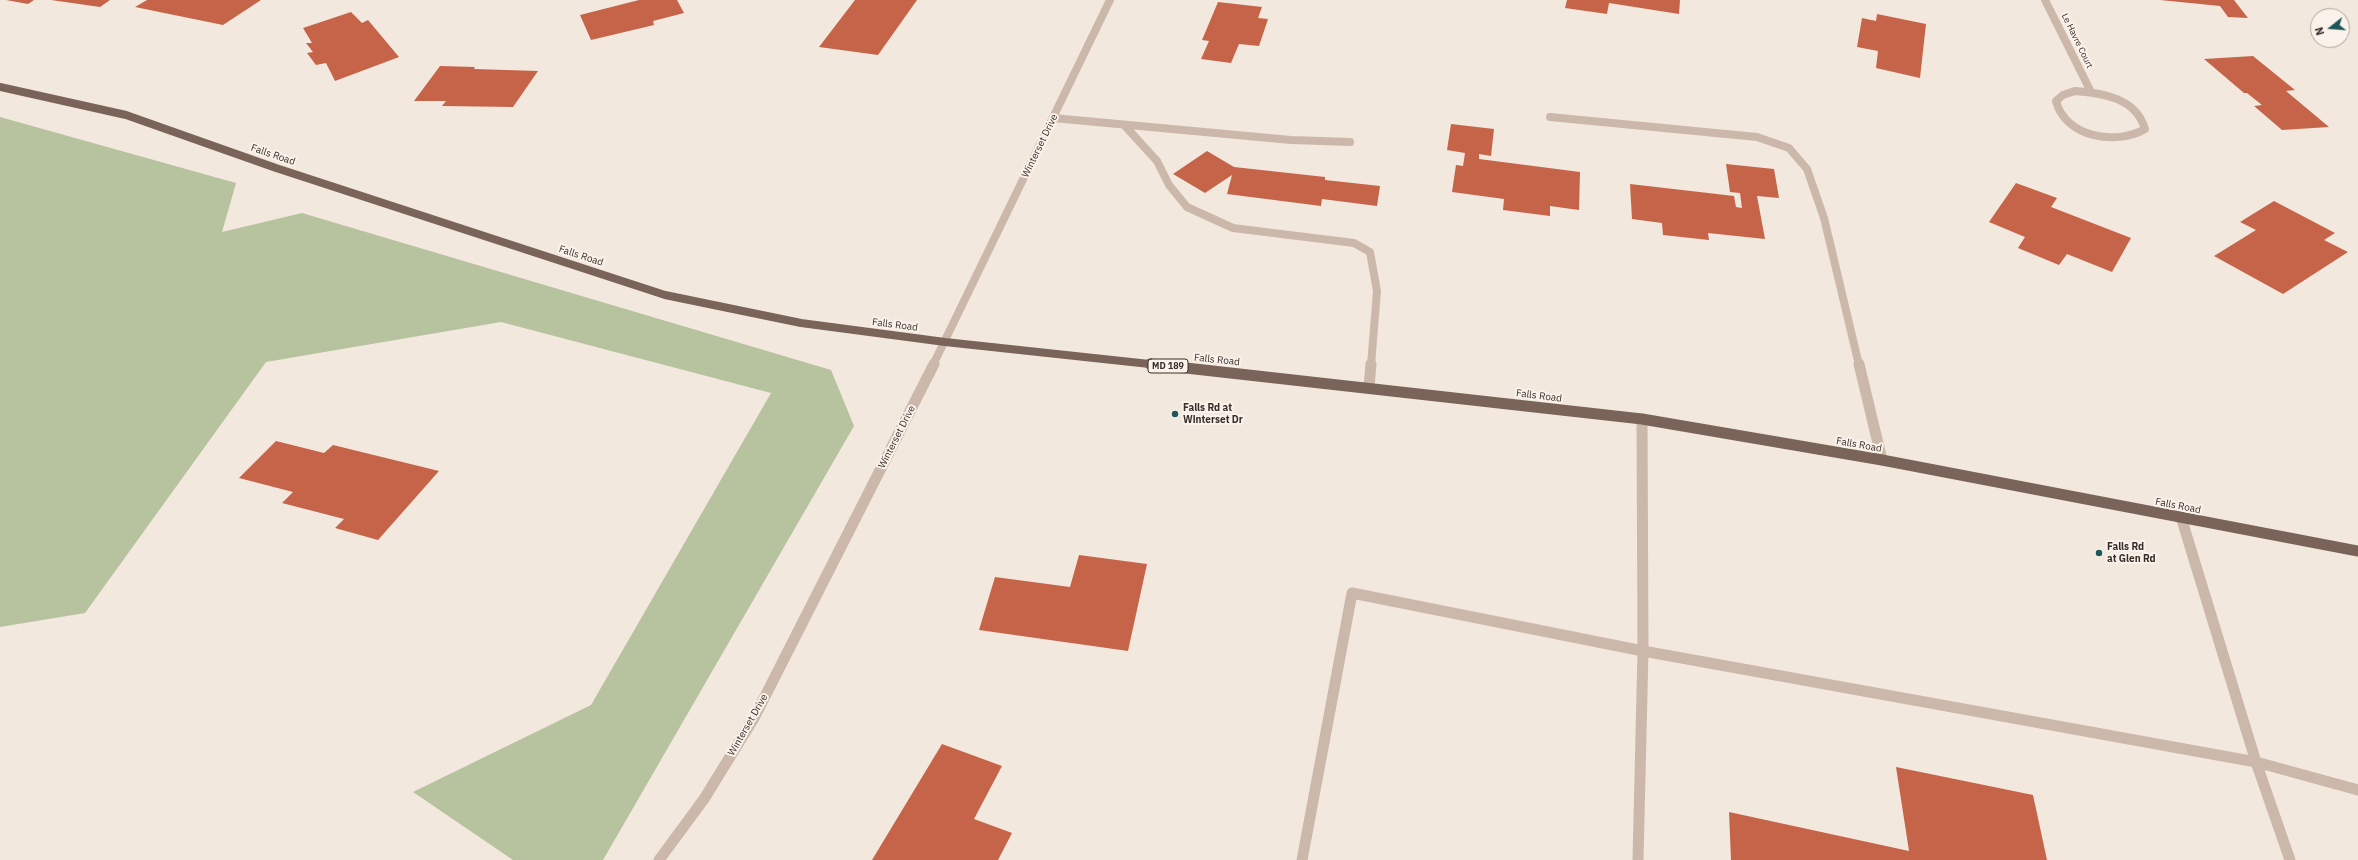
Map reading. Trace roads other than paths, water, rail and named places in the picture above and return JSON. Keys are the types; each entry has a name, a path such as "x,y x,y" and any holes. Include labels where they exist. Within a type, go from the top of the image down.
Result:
{"main road":[{"name":"Falls Road","path":"0,87 126,115 276,168 665,295 801,323 945,342 1369,387 1642,419 1882,460 2358,551"}],"street":[{"name":"Winterset Drive","path":"659,860 704,799 754,718 945,342 1110,0"},
{"name":"Le Havre Court","path":"2045,0 2091,92"},
{"path":"2075,92 2091,92 2113,98 2137,111 2144,120 2145,129 2139,135 2126,138 2110,138 2091,134 2075,127 2063,118 2056,109 2056,101 2063,95 2075,92"},
{"path":"1550,117 1757,137 1789,148 1807,169 1824,218 1882,460"},
{"path":"1053,118 1125,126 1291,140 1350,142"},
{"path":"1125,126 1157,161 1169,185 1187,207 1233,228 1354,242 1370,252 1377,290 1369,387"},
{"path":"1638,860 1642,651 1642,419"},
{"path":"2181,518 2256,762 2290,860"},
{"path":"1302,860 1352,593 1642,651 2256,762 2358,790"}],"place":[{"name":"Falls Rd at Winterset Dr","path":"1175,414"},
{"name":"Falls Rd at Glen Rd","path":"2099,553"}]}
